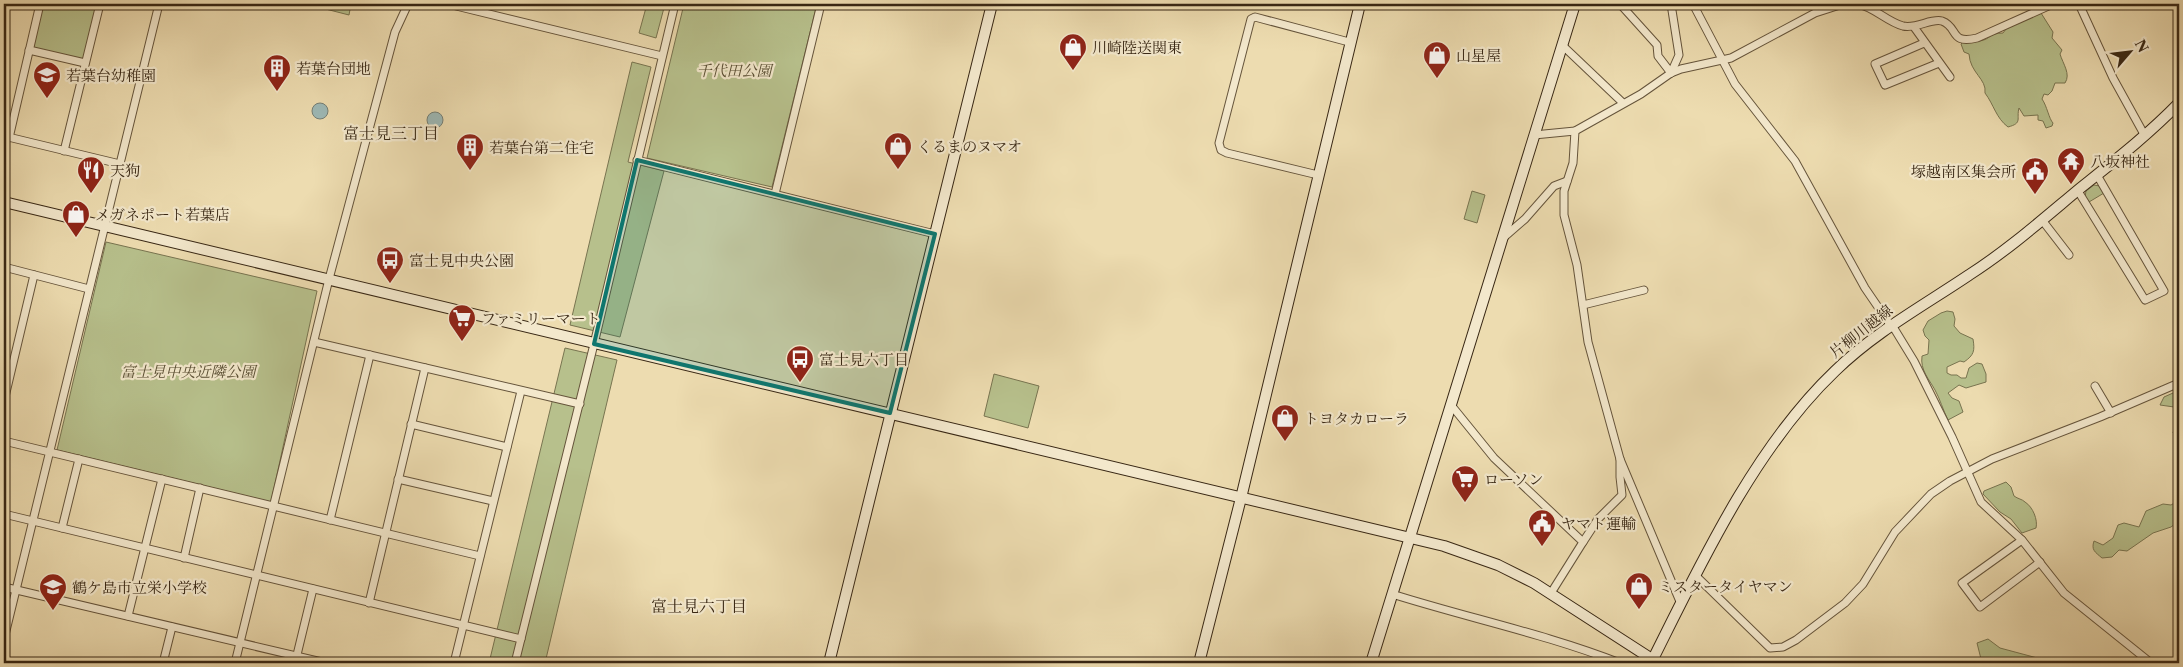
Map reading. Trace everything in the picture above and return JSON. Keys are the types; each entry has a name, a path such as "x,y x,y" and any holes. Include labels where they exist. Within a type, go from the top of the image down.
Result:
{"street":[{"path":"40,4 6,137 120,164"},
{"path":"64,151 100,4"},
{"path":"4,639 159,4"},
{"path":"235,663 329,280 395,32 408,4"},
{"path":"448,4 662,56"},
{"path":"515,663 580,404 675,4"},
{"path":"775,194 821,4"},
{"path":"830,663 992,4"},
{"path":"1198,663 1241,498 1349,42 1360,4"},
{"path":"1371,663 1575,4"},
{"path":"1620,4 1657,45 1658,56 1671,73"},
{"path":"1670,4 1679,55 1671,73"},
{"path":"1693,4 1735,84 1795,161 1865,288 1914,361 1981,502 2022,540 2064,593 2151,663"},
{"path":"1534,135 1575,131 1642,94 1671,73 1731,58 1815,13 1843,4"},
{"path":"1857,4 1901,26 1914,27 1942,21 1959,38 1968,40 2053,4"},
{"path":"2079,4 2113,78 2145,136"},
{"path":"1318,175 1226,153 1221,150 1219,143 1251,19 1255,17 1349,42"},
{"path":"1914,27 1950,77"},
{"path":"1924,43 1875,64 1885,85 1939,63"},
{"path":"1562,45 1623,103"},
{"path":"29,50 85,62"},
{"name":"片柳川越線","path":"1654,662 1695,575 1741,495 1780,434 1816,389 1836,369 1891,325 1969,276 2042,220 2145,136 2179,103"},
{"path":"1575,131 1573,162 1564,191 1564,215 1577,265 1588,342 1620,459 1681,604"},
{"path":"637,160 935,234"},
{"path":"2078,191 2145,300 2164,291 2097,175"},
{"path":"1501,239 1525,219 1554,186 1567,181"},
{"path":"4,202 1410,538 1476,556 1517,573 1551,593 1654,662"},
{"path":"2042,220 2069,255"},
{"path":"4,267 89,289"},
{"path":"4,400 34,275"},
{"path":"1583,305 1644,290"},
{"path":"314,342 580,404"},
{"path":"330,520 370,355"},
{"path":"369,602 425,368"},
{"path":"1695,575 1770,648 1783,647 1796,640 1852,596 1863,584 1895,532 1932,494 1967,471 2179,382"},
{"path":"2095,386 2110,412"},
{"path":"454,663 521,391"},
{"path":"1451,405 1494,458 1583,542"},
{"path":"411,424 507,447"},
{"path":"4,442 480,556"},
{"path":"62,528 79,459"},
{"path":"1551,593 1598,520 1622,495 1620,459"},
{"path":"128,616 162,479"},
{"path":"398,479 494,501"},
{"path":"184,558 200,488"},
{"path":"4,514 521,639"},
{"path":"2022,540 1962,583 1980,607 2040,562"},
{"path":"4,587 240,643 296,660 326,663"},
{"path":"296,660 313,589"},
{"path":"1392,594 1448,612 1526,631 1620,663"},
{"path":"163,663 172,627"}],"highlighted area":[{"path":"637,160 935,234 890,413 594,344"}],"green space":[{"path":"40,4 100,4 85,63 29,50"},
{"path":"306,4 351,4 349,15"},
{"path":"647,4 665,4 656,38 639,33"},
{"name":"千代田公園","path":"684,4 817,4 772,187 647,158"},
{"path":"2041,13 2053,32 2052,38 2062,50 2060,54 2067,73 2067,80 2065,83 2055,83 2052,91 2048,95 2044,94 2042,99 2053,123 2052,126 2046,128 2043,121 2038,120 2038,115 2024,116 2019,108 2016,124 2008,127 2001,120 1985,93 1985,88 1972,66 1969,54 1964,52 1961,44 1963,42 1984,40 1995,34 2003,33 2009,25"},
{"path":"632,62 651,67 628,162 664,171 620,337 570,325"},
{"path":"2094,185 2100,186 2104,193 2089,202 2085,197 2086,191"},
{"path":"1472,191 1485,195 1477,223 1464,219"},
{"name":"富士見中央近隣公園","path":"106,242 317,291 271,502 57,450"},
{"path":"1947,311 1953,312 1954,326 1960,333 1973,339 1974,347 1970,357 1964,362 1960,361 1947,367 1947,373 1966,378 1969,368 1977,363 1982,364 1986,374 1986,382 1966,388 1959,385 1948,393 1952,398 1959,401 1963,412 1948,420 1937,393 1922,366 1922,356 1928,354 1929,340 1923,330 1928,321"},
{"path":"565,348 617,360 545,663 489,663"},
{"path":"994,374 1039,386 1028,428 984,416"},
{"path":"2173,393 2179,393 2179,438 2173,433 2178,416 2174,407 2160,405 2164,397"},
{"path":"2006,482 2011,487 2014,496 2024,501 2033,510 2036,528 2022,533 2011,519 2000,512 1983,494 1984,491"},
{"path":"2179,502 2179,521 2171,527 2153,533 2127,551 2119,550 2112,557 2102,558 2094,551 2094,541 2103,545 2113,538 2118,525 2124,523 2139,527 2146,511 2163,504 2171,505"},
{"path":"1988,639 2000,648 2041,659 2042,663 1982,663 1977,643"}],"water":[{"path":"317,103 323,103 328,108 326,117 317,119 312,114 312,108"},
{"path":"432,112 438,112 443,117 441,126 432,128 427,123 427,117"}],"place":[{"name":"川崎陸送関東","path":"1073,71"},
{"name":"山星屋","path":"1437,79"},
{"name":"若葉台団地","path":"277,92"},
{"name":"若葉台幼稚園","path":"47,99"},
{"name":"くるまのヌマオ","path":"898,170"},
{"name":"若葉台第二住宅","path":"470,171"},
{"name":"八坂神社","path":"2071,185"},
{"name":"天狗","path":"91,194"},
{"name":"塚越南区集会所","path":"2035,195"},
{"name":"メガネポート若葉店","path":"76,238"},
{"name":"富士見中央公園","path":"390,284"},
{"name":"ファミリーマート","path":"462,342"},
{"name":"富士見六丁目","path":"800,383"},
{"name":"トヨタカローラ","path":"1285,442"},
{"name":"ローソン","path":"1465,503"},
{"name":"ヤマト運輸","path":"1542,547"},
{"name":"ミスタータイヤマン","path":"1639,610"},
{"name":"鶴ケ島市立栄小学校","path":"53,611"}],"district":[{"name":"富士見三丁目","path":"391,133"},
{"name":"富士見六丁目","path":"699,606"}]}
